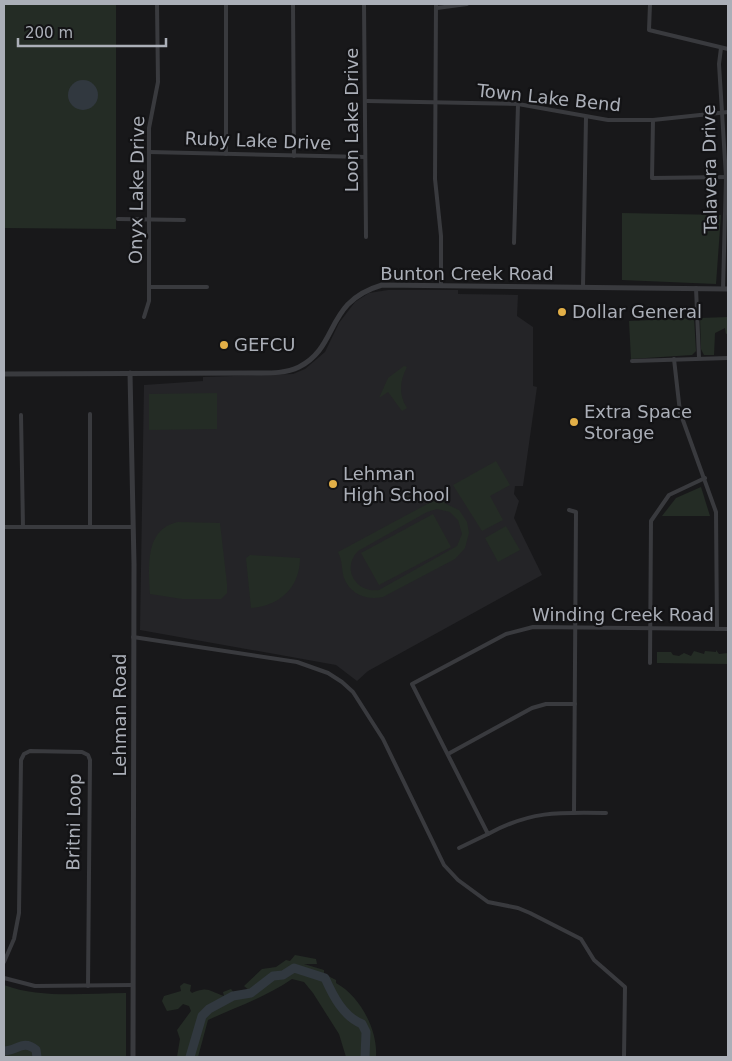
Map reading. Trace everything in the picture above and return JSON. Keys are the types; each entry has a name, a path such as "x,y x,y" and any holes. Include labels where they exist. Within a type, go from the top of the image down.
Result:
{"street":[{"name":"Onyx Lake Drive","path":"144,317 149,301 150,117 158,82 158,4"},
{"path":"226,4 226,154"},
{"path":"293,4 294,156"},
{"name":"Loon Lake Drive","path":"364,4 367,101 365,157 366,237"},
{"path":"441,286 441,236 435,179 437,6 467,4"},
{"path":"650,4 649,30 728,50"},
{"name":"Talavera Drive","path":"721,48 720,64 726,112 726,289"},
{"name":"Town Lake Bend","path":"367,101 518,104 608,120 654,120 726,112"},
{"path":"514,243 518,104"},
{"path":"584,287 586,117"},
{"path":"654,120 652,178 727,177"},
{"name":"Ruby Lake Drive","path":"149,152 365,157"},
{"path":"118,219 184,220"},
{"name":"Bunton Creek Road","path":"4,374 252,373 287,370 299,367 319,351 339,314 349,302 366,290 382,285 726,289"},
{"path":"149,287 207,287"},
{"path":"696,288 699,358"},
{"path":"632,361 728,358"},
{"path":"674,359 680,412 712,497 716,521 717,628"},
{"name":"Lehman Road","path":"130,373 133,527 133,1057"},
{"path":"90,414 90,526"},
{"path":"21,415 23,527"},
{"path":"650,663 651,521 669,495 705,478"},
{"path":"568,510 576,512 574,813"},
{"path":"4,527 133,527"},
{"name":"Winding Creek Road","path":"448,754 412,684 518,629 533,626 728,629"},
{"path":"133,638 297,662 328,673 354,692 383,739 444,865 458,880 488,902 524,910 581,939 594,960 625,987 624,1057"},
{"path":"488,834 448,754 532,708 546,704 575,704"},
{"name":"Britni Loop","path":"4,962 14,939 19,913 21,760 24,754 30,751 82,752 88,755 90,760 88,986"},
{"path":"459,848 510,823 535,815 606,813"},
{"path":"4,978 35,986 133,985"}],"shaded area":[{"path":"4,4 116,4 116,229 4,228"},
{"path":"83,80 94,84 98,95 94,106 83,110 72,106 68,95 72,84"},
{"path":"622,213 721,215 716,284 622,280"},
{"name":"Lehman High School","path":"388,290 458,290 458,294 518,295 517,316 533,327 533,386 537,387 523,486 515,486 514,494 519,501 514,518 542,575 368,671 357,681 336,665 140,630 144,385 203,381 203,377 293,374 305,369 325,352 339,323 355,302 369,293"},
{"path":"728,317 728,333 726,334 725,328 715,333 714,355 704,355 701,349 700,318"},
{"path":"694,318 696,351 692,355 631,359 629,321"},
{"path":"404,366 407,367 403,377 401,392 407,408 402,411 388,392 379,398 388,378"},
{"path":"217,393 217,429 149,430 149,394"},
{"path":"496,461 510,485 490,496 503,520 482,531 453,485"},
{"path":"701,487 710,516 662,516 676,498"},
{"path":"444,495 447,501 444,503 459,510 467,522 469,533 465,548 455,559 383,597 365,597 350,588 344,578 338,552","holes":["437,509 450,512 458,520 462,534 457,546 379,590 371,590 358,584 351,572 353,558 358,551 427,512"]},
{"path":"433,514 451,547 379,585 361,553"},
{"path":"178,522 220,523 227,584 227,593 221,599 182,599 150,594 149,562 154,541 167,526"},
{"path":"506,526 520,550 498,562 485,538"},
{"path":"250,555 300,558 296,578 286,594 261,607 251,608 246,558"},
{"path":"716,650 719,654 728,653 728,664 657,663 657,652 671,652 673,655 679,656 684,653 691,656 694,651 704,654 705,651 716,652"},
{"path":"295,955 316,959 317,964 304,964 324,970 324,974 336,980 336,983 353,996 371,1025 376,1047 376,1057 346,1057 339,1034 313,993 304,982 292,979 261,996 208,1020 198,1057 177,1057 180,1039 177,1030 191,1011 189,1006 183,1004 178,1009 167,1011 162,1001 164,996 181,991 180,986 184,983 191,985 190,991 192,993 205,990 224,996 223,992 231,989 234,993 250,991 244,986 262,969 276,967 286,960 290,961"},
{"path":"4,985 49,994 126,993 126,1057 4,1057"}],"waterway":[{"path":"190,1057 202,1016 209,1009 233,996 251,993 273,976 283,975 294,968 325,978 344,1011 362,1024 366,1032 365,1057"},
{"path":"4,1051 24,1045 36,1050 37,1057"}],"place":[{"name":"Dollar General","path":"562,312"},
{"name":"GEFCU","path":"224,345"},
{"name":"Extra Space Storage","path":"574,422"},
{"name":"Lehman High School","path":"333,484"}]}
